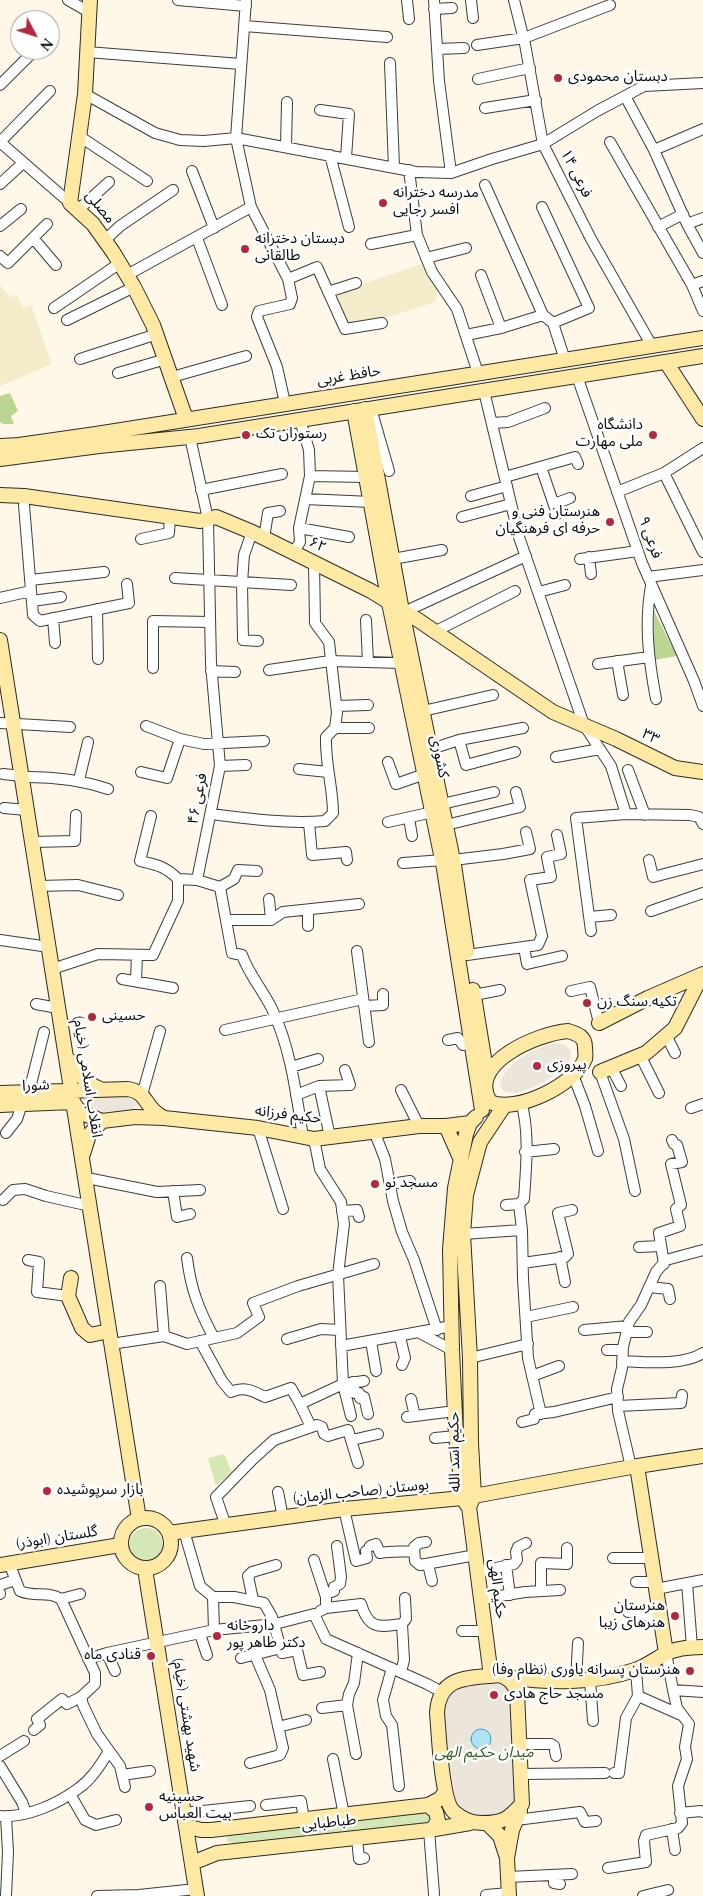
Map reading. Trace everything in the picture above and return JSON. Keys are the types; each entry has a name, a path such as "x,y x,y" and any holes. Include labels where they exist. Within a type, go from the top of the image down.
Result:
{"main road":[{"name":"مصلی","path":"90,6 86,94 79,136 74,207 93,224 134,287 157,334 186,419"},
{"name":"حافظ غربی","path":"4,460 186,419 703,338"},
{"name":"حافظ غربی","path":"0,446 190,437 703,356"},
{"path":"666,362 703,419"},
{"path":"404,385 400,396 406,403"},
{"path":"368,409 385,402 386,396 380,389"},
{"name":"کشوری","path":"368,409 366,477 389,603 425,774 437,808 446,825 448,860 472,1043 486,1106"},
{"name":"کشوری","path":"368,409 393,559 430,749 437,808 474,995 487,1076 486,1106"},
{"path":"0,438 19,445"},
{"name":"۶۲","path":"0,495 24,496 200,521 216,518 258,535 371,591 552,712 584,725"},
{"name":"انقلاب اسلامی (خیام)","path":"0,640 7,723 25,776 27,810 139,1519"},
{"name":"۳۳","path":"584,725 616,738 675,768 703,772"},
{"path":"487,1076 498,1061 516,1048 554,1032 568,1031 599,1023 648,998 702,974"},
{"path":"606,1070 646,1053 674,1028 702,974"},
{"path":"470,1123 486,1106 504,1106 521,1102 543,1095 565,1082 575,1073 585,1058 586,1035 599,1023"},
{"path":"568,1031 579,1034 585,1043"},
{"path":"66,1055 80,1077 87,1083 103,1090"},
{"name":"شورا","path":"0,1105 26,1098 72,1096 103,1090 128,1089 137,1091 142,1095"},
{"name":"شورا","path":"0,1093 26,1098"},
{"path":"135,1117 142,1105 142,1095"},
{"path":"142,1095 153,1111 164,1118"},
{"path":"72,1096 77,1108 84,1114 102,1121 88,1136 82,1159"},
{"name":"حکیم اسد الله","path":"462,1441 470,1358 463,1234 466,1195 480,1142 504,1106"},
{"name":"حکیم فرزانه","path":"102,1121 135,1117 164,1118 258,1128 309,1138 418,1126 446,1126 470,1123"},
{"name":"حکیم اسد الله","path":"469,1501 462,1441 455,1411 450,1249 455,1188 470,1123"},
{"path":"446,1126 461,1160"},
{"path":"71,1278 68,1296 82,1328 90,1335 110,1337"},
{"name":"بوستان (صاحب الزمان)","path":"169,1534 344,1509 469,1501 634,1466 703,1456"},
{"path":"634,1466 652,1558 666,1653"},
{"name":"حکیم الهی","path":"469,1501 491,1676"},
{"path":"139,1519 154,1519 160,1522 169,1534 170,1552 164,1561 157,1566 145,1569 131,1564 125,1559 120,1545 121,1536 131,1522 139,1519"},
{"name":"گلستان (ابوذر)","path":"5,1564 120,1545"},
{"name":"شهید بهشتی (خیام)","path":"145,1569 196,1893"},
{"path":"522,1804 508,1819 487,1823 470,1823 452,1812 445,1792 437,1713 437,1702 448,1685 457,1680 499,1675 533,1681 583,1681 636,1670 666,1653 697,1647"},
{"path":"506,1677 513,1683 516,1692 522,1774 522,1804 512,1830 507,1858 509,1895"},
{"path":"431,1830 438,1821 436,1812 428,1806 440,1799 445,1792"},
{"name":"طباطبایی","path":"185,1819 201,1830 428,1806"},
{"name":"طباطبایی","path":"192,1863 217,1853 431,1830 470,1823"},
{"path":"487,1823 500,1836 507,1858"},
{"path":"229,1828 223,1834 224,1844 231,1851"}],"street":[{"path":"68,0 90,6"},
{"path":"178,0 246,3 236,138 251,207 288,279 292,298 290,304 259,311 257,317 277,367 285,404"},
{"path":"407,0 409,19"},
{"path":"471,0 473,18"},
{"name":"فرعی ۱۴","path":"514,0 524,38 543,144 591,239 652,346"},
{"path":"451,173 439,81 434,4 452,8"},
{"path":"477,45 524,38 610,5"},
{"path":"244,26 387,37"},
{"path":"437,49 464,48"},
{"path":"87,52 241,64"},
{"path":"0,85 25,60"},
{"path":"390,63 394,167"},
{"path":"478,79 530,68"},
{"path":"86,94 155,133 188,141 236,138 409,170 451,173 543,144 597,111 644,86 703,82"},
{"path":"50,91 0,142 74,207 109,182"},
{"path":"625,96 654,150 687,224 703,253"},
{"path":"485,108 536,100"},
{"path":"286,147 287,102"},
{"path":"320,110 349,114 346,158"},
{"path":"654,150 703,129"},
{"path":"79,136 147,181"},
{"path":"610,142 692,285 703,311"},
{"path":"330,155 349,227"},
{"path":"0,184 23,163"},
{"path":"409,170 417,235 426,258 443,289 457,309 478,373"},
{"path":"192,171 214,228"},
{"path":"485,185 548,319 565,360"},
{"path":"104,240 120,226 173,190"},
{"path":"54,308 124,269 197,238 251,207"},
{"path":"466,334 548,319 589,308 542,207"},
{"path":"0,226 21,209"},
{"path":"658,227 683,214"},
{"path":"687,224 703,218"},
{"path":"0,256 8,263 46,224"},
{"path":"371,244 417,235"},
{"path":"33,238 56,265"},
{"path":"197,238 222,305"},
{"path":"426,258 466,248"},
{"path":"288,279 318,267 345,329 382,323"},
{"path":"481,275 501,328"},
{"path":"692,285 703,281"},
{"path":"328,292 356,282"},
{"path":"67,320 134,287"},
{"path":"80,359 157,334"},
{"path":"172,377 246,356"},
{"path":"118,373 166,359"},
{"name":"فرعی ۹","path":"577,376 649,581 694,681 703,706"},
{"path":"484,391 511,504 538,592 584,725 611,766 626,814"},
{"path":"492,423 508,422 545,408"},
{"path":"368,409 389,471"},
{"path":"293,553 300,542 299,528 310,476 309,450 300,420"},
{"name":"فرعی ۴۶","path":"190,437 208,519 211,671 220,744 220,766 212,814 197,880"},
{"path":"617,492 664,474 703,448"},
{"path":"472,496 541,467 575,457 578,464"},
{"path":"541,467 555,509 570,498"},
{"path":"201,490 282,474"},
{"path":"664,474 703,552"},
{"path":"310,476 366,477"},
{"path":"305,499 371,502"},
{"path":"462,517 511,504"},
{"path":"24,505 33,615 40,621 129,603 127,584"},
{"path":"258,641 243,640 242,583 244,555 258,535 268,513 280,511"},
{"path":"141,539 170,533 170,516"},
{"path":"299,528 349,537"},
{"path":"393,559 442,550"},
{"path":"591,574 585,558 638,551"},
{"path":"403,611 526,556"},
{"path":"212,814 249,819 309,823 325,821 333,813 326,737 335,728 336,706 329,642 315,623 314,563"},
{"path":"656,699 649,657 647,607 649,581 703,570"},
{"path":"30,580 104,572"},
{"path":"175,578 291,585"},
{"path":"538,592 565,585"},
{"path":"434,632 514,591"},
{"path":"0,598 60,597"},
{"path":"97,609 98,659"},
{"path":"53,618 55,643"},
{"path":"366,620 368,662"},
{"path":"153,668 153,621 210,622"},
{"path":"598,664 649,657"},
{"path":"269,670 330,661 402,663"},
{"path":"617,661 623,695"},
{"path":"211,671 235,672"},
{"path":"423,711 493,694"},
{"path":"336,706 368,705"},
{"path":"7,723 70,727"},
{"path":"146,726 180,739 204,744 264,741"},
{"path":"335,728 369,728"},
{"path":"430,749 459,740 523,728"},
{"path":"141,772 167,778 180,739"},
{"path":"459,740 466,765 515,752"},
{"path":"79,780 88,742"},
{"path":"556,757 600,749"},
{"path":"388,762 396,784 425,774"},
{"path":"220,766 246,765"},
{"path":"298,769 328,772"},
{"path":"628,770 645,815"},
{"path":"3,774 79,780 108,789"},
{"path":"388,822 409,818 494,792"},
{"path":"446,825 520,807 516,792"},
{"path":"4,808 27,810"},
{"path":"592,931 576,818 626,814 690,815 699,817 703,824"},
{"path":"32,842 75,841 76,815"},
{"path":"151,816 140,861 155,864 168,870 178,879 197,880 220,887 234,879 238,870 257,871"},
{"path":"409,818 412,836"},
{"path":"309,823 312,855 346,852 347,860"},
{"path":"403,863 503,854 530,849 526,832"},
{"path":"467,955 538,945 542,936 530,880 551,877 547,857 561,854 557,835"},
{"path":"649,860 653,877 703,864"},
{"path":"52,969 98,954 153,955 178,901 178,879"},
{"path":"39,886 78,884 118,895"},
{"path":"220,887 232,953 242,955 246,966 272,1008 288,1050 296,1095 320,1169 341,1202 344,1224 338,1275 340,1330 351,1416"},
{"path":"652,911 703,893"},
{"path":"269,899 271,920"},
{"path":"226,920 271,920 283,912 359,904"},
{"path":"308,910 308,926"},
{"path":"590,917 611,915"},
{"path":"0,940 49,947"},
{"path":"524,947 527,964 562,956"},
{"path":"357,951 369,1042"},
{"path":"136,981 138,955"},
{"path":"122,980 173,988"},
{"path":"571,991 590,987 599,1023"},
{"path":"474,995 500,990"},
{"path":"225,1030 364,1003 383,1005 383,994"},
{"path":"36,1004 58,1008"},
{"path":"142,1095 160,1031"},
{"path":"6,1133 17,1119 26,1098 44,1032"},
{"path":"666,1035 675,1053"},
{"path":"448,1040 458,1038 463,1044 472,1043"},
{"path":"640,1055 659,1094"},
{"path":"291,1067 318,1059"},
{"path":"296,1095 319,1086 350,1085 345,1070"},
{"path":"606,1070 622,1086"},
{"path":"606,1070 635,1191"},
{"path":"575,1073 575,1080 583,1099 598,1150"},
{"path":"319,1086 330,1137"},
{"path":"401,1090 418,1126"},
{"path":"506,1205 519,1204 524,1199 526,1135 521,1102"},
{"path":"691,1108 703,1104"},
{"path":"258,1128 283,1209"},
{"path":"374,1131 385,1158 402,1232 414,1260 437,1330"},
{"path":"664,1264 659,1233 680,1226 676,1209 681,1205 671,1164 682,1162 677,1145 672,1140"},
{"path":"525,1152 554,1149"},
{"path":"92,1179 157,1192 200,1190"},
{"path":"390,1184 410,1181"},
{"path":"3,1200 13,1190 24,1189 90,1206"},
{"path":"173,1191 177,1216 190,1214"},
{"path":"519,1204 528,1358 542,1414"},
{"path":"342,1211 357,1210 359,1217"},
{"path":"523,1263 565,1257 568,1254 558,1213 572,1210"},
{"path":"463,1234 522,1230"},
{"path":"342,1248 354,1246"},
{"path":"639,1247 661,1246"},
{"path":"634,1466 618,1401 622,1356 627,1329 642,1305 656,1272 666,1260 703,1250"},
{"path":"560,1257 565,1282"},
{"path":"187,1258 198,1309 214,1338"},
{"path":"28,1260 39,1262 37,1292 68,1296"},
{"path":"110,1337 164,1336 187,1344 237,1333 259,1317 254,1303 298,1286 374,1264"},
{"path":"160,1286 164,1336"},
{"path":"649,1287 668,1289 670,1298"},
{"path":"526,1317 566,1305"},
{"path":"341,1346 400,1337 452,1326"},
{"path":"584,1330 627,1329 647,1332"},
{"path":"287,1339 321,1330 340,1330"},
{"path":"420,1333 452,1350"},
{"path":"400,1337 405,1358 402,1365"},
{"path":"200,1341 222,1381 231,1392 238,1389 249,1389 265,1397 291,1388 311,1427"},
{"path":"371,1341 376,1371"},
{"path":"470,1358 528,1344"},
{"path":"607,1350 644,1362 683,1360 694,1358 703,1353"},
{"path":"532,1376 560,1366"},
{"path":"300,1404 348,1383 364,1380"},
{"path":"348,1383 355,1393 359,1393 360,1398 364,1397 368,1414"},
{"path":"522,1422 534,1418 535,1414 618,1401 681,1403 682,1394"},
{"path":"412,1399 411,1417 455,1411"},
{"path":"226,1526 216,1497 274,1440 317,1425 322,1427 324,1434 328,1436 348,1430 358,1463"},
{"path":"352,1440 378,1434"},
{"path":"435,1438 462,1441"},
{"path":"278,1492 283,1518"},
{"path":"344,1509 356,1561 367,1558 368,1548 376,1544 380,1553 397,1550 404,1552 414,1551"},
{"path":"184,1532 200,1586 214,1597 234,1597 264,1603 275,1624 282,1653 297,1650 303,1675 320,1672"},
{"path":"426,1542 419,1543 414,1547 415,1561 420,1565 476,1555"},
{"path":"478,1572 514,1564 517,1560 516,1552 518,1547 526,1544"},
{"path":"325,1594 334,1591 334,1586 340,1584 341,1577 337,1546"},
{"path":"541,1591 541,1563 567,1564 567,1548"},
{"path":"613,1558 652,1558"},
{"path":"314,1560 325,1594 326,1608"},
{"path":"5,1564 20,1591 30,1595 52,1593 61,1599 96,1674 95,1684 82,1697 67,1704 62,1698 37,1719 40,1725 34,1730"},
{"path":"428,1564 432,1581"},
{"path":"253,1600 248,1576 252,1572 276,1565"},
{"path":"506,1565 510,1594"},
{"path":"0,1585 15,1580"},
{"path":"636,1582 656,1585 703,1580"},
{"path":"687,1583 697,1647"},
{"path":"481,1599 510,1594 560,1590"},
{"path":"61,1599 80,1594"},
{"path":"214,1597 214,1630"},
{"path":"88,1659 214,1630 275,1624 314,1614 326,1608 361,1604 365,1618 371,1623 384,1626 402,1624 406,1619 405,1598"},
{"path":"628,1612 639,1612 649,1617 661,1618"},
{"path":"314,1614 326,1639 442,1692"},
{"path":"399,1786 392,1724 386,1716 383,1700 397,1670 404,1660 408,1641 402,1624"},
{"path":"462,1631 485,1631"},
{"path":"200,1634 207,1655"},
{"path":"578,1643 583,1681 593,1721"},
{"path":"241,1658 281,1648"},
{"path":"108,1653 115,1671"},
{"path":"356,1754 348,1705 349,1694 354,1683 358,1653"},
{"path":"608,1868 646,1862 644,1841 646,1835 678,1828 682,1823 678,1786 687,1759 685,1746 692,1734 689,1724 676,1708 666,1653"},
{"path":"250,1763 280,1755 283,1748 270,1690 255,1654"},
{"path":"522,1774 619,1774 626,1718 638,1696 636,1670"},
{"path":"673,1690 703,1692"},
{"path":"638,1696 683,1716"},
{"path":"82,1697 83,1705 97,1734 108,1753 120,1766 125,1787"},
{"path":"322,1708 348,1705"},
{"path":"278,1728 306,1720"},
{"path":"0,1756 24,1741"},
{"path":"520,1744 551,1744 554,1746 556,1756"},
{"path":"6,1896 8,1852 3,1817 26,1813 80,1788 97,1770 108,1753"},
{"path":"333,1759 344,1815"},
{"path":"0,1766 22,1802 26,1813"},
{"path":"122,1775 150,1771"},
{"path":"70,1794 85,1820 96,1825 116,1820"},
{"path":"266,1805 301,1801 304,1820"},
{"path":"185,1819 250,1806"},
{"path":"516,1820 580,1812 585,1822 596,1821"},
{"path":"680,1813 703,1812"},
{"path":"672,1829 675,1850"},
{"path":"431,1830 434,1894"},
{"path":"357,1838 359,1859 364,1858"},
{"path":"508,1877 572,1874"},
{"path":"554,1875 554,1883 560,1884"},
{"path":"643,1896 668,1890"},
{"path":"97,1896 196,1893"},
{"path":"486,1895 509,1895"}],"shaded area":[{"path":"425,263 438,293 435,302 385,318 352,323 346,321 334,297 335,293"},
{"path":"0,285 11,298 16,294 23,308 31,305 52,364 0,386"},
{"name":"پیروزی","path":"557,1043 565,1045 571,1051 570,1059 561,1070 546,1081 529,1089 515,1093 503,1091 500,1084 504,1074 515,1062 530,1052"},
{"path":"131,1094 139,1099 139,1103 131,1111 104,1112 94,1110 84,1104 84,1100 88,1097"},
{"name":"میدان حکیم الهی","path":"497,1679 510,1684 518,1796 509,1810 483,1817 463,1814 451,1801 441,1711 450,1689"}],"green space":[{"path":"10,393 18,411 11,416 14,424 3,424 0,422 0,396"},
{"path":"654,611 677,656 654,660"},
{"path":"224,1454 232,1472 216,1486 208,1458"},
{"path":"146,1528 153,1529 158,1533 162,1538 162,1552 158,1557 153,1561 146,1562 139,1561 134,1557 130,1552 129,1545 130,1538 134,1533 139,1529"},
{"path":"428,1810 434,1815 429,1823 235,1844 227,1841 227,1833"}],"water":[{"path":"481,1729 488,1732 491,1739 488,1746 481,1749 474,1746 471,1739 474,1732"}],"place":[{"name":"دبستان محمودی","path":"558,78"},
{"name":"مدرسه دخترانه افسر رجایی","path":"383,203"},
{"name":"دبستان دخترانه طالقانی","path":"245,249"},
{"name":"رستوران تک","path":"246,435"},
{"name":"دانشگاه ملی مهارت","path":"653,435"},
{"name":"هنرستان فنی و حرفه ای فرهنگیان","path":"610,522"},
{"name":"تکیه سنگ زن","path":"587,1003"},
{"name":"حسینی","path":"92,1017"},
{"name":"پیروزی","path":"537,1066"},
{"name":"مسجد نو","path":"375,1184"},
{"name":"بازار سرپوشیده","path":"47,1491"},
{"name":"هنرستان هنرهای زیبا","path":"675,1616"},
{"name":"داروخانه دکتر طاهر پور","path":"217,1636"},
{"name":"قنادی ماه","path":"151,1656"},
{"name":"هنرستان پسرانه یاوری (نظام وفا)","path":"690,1671"},
{"name":"مسجد حاج هادی","path":"494,1695"},
{"name":"حسینیه بیت العباس","path":"149,1807"}]}
